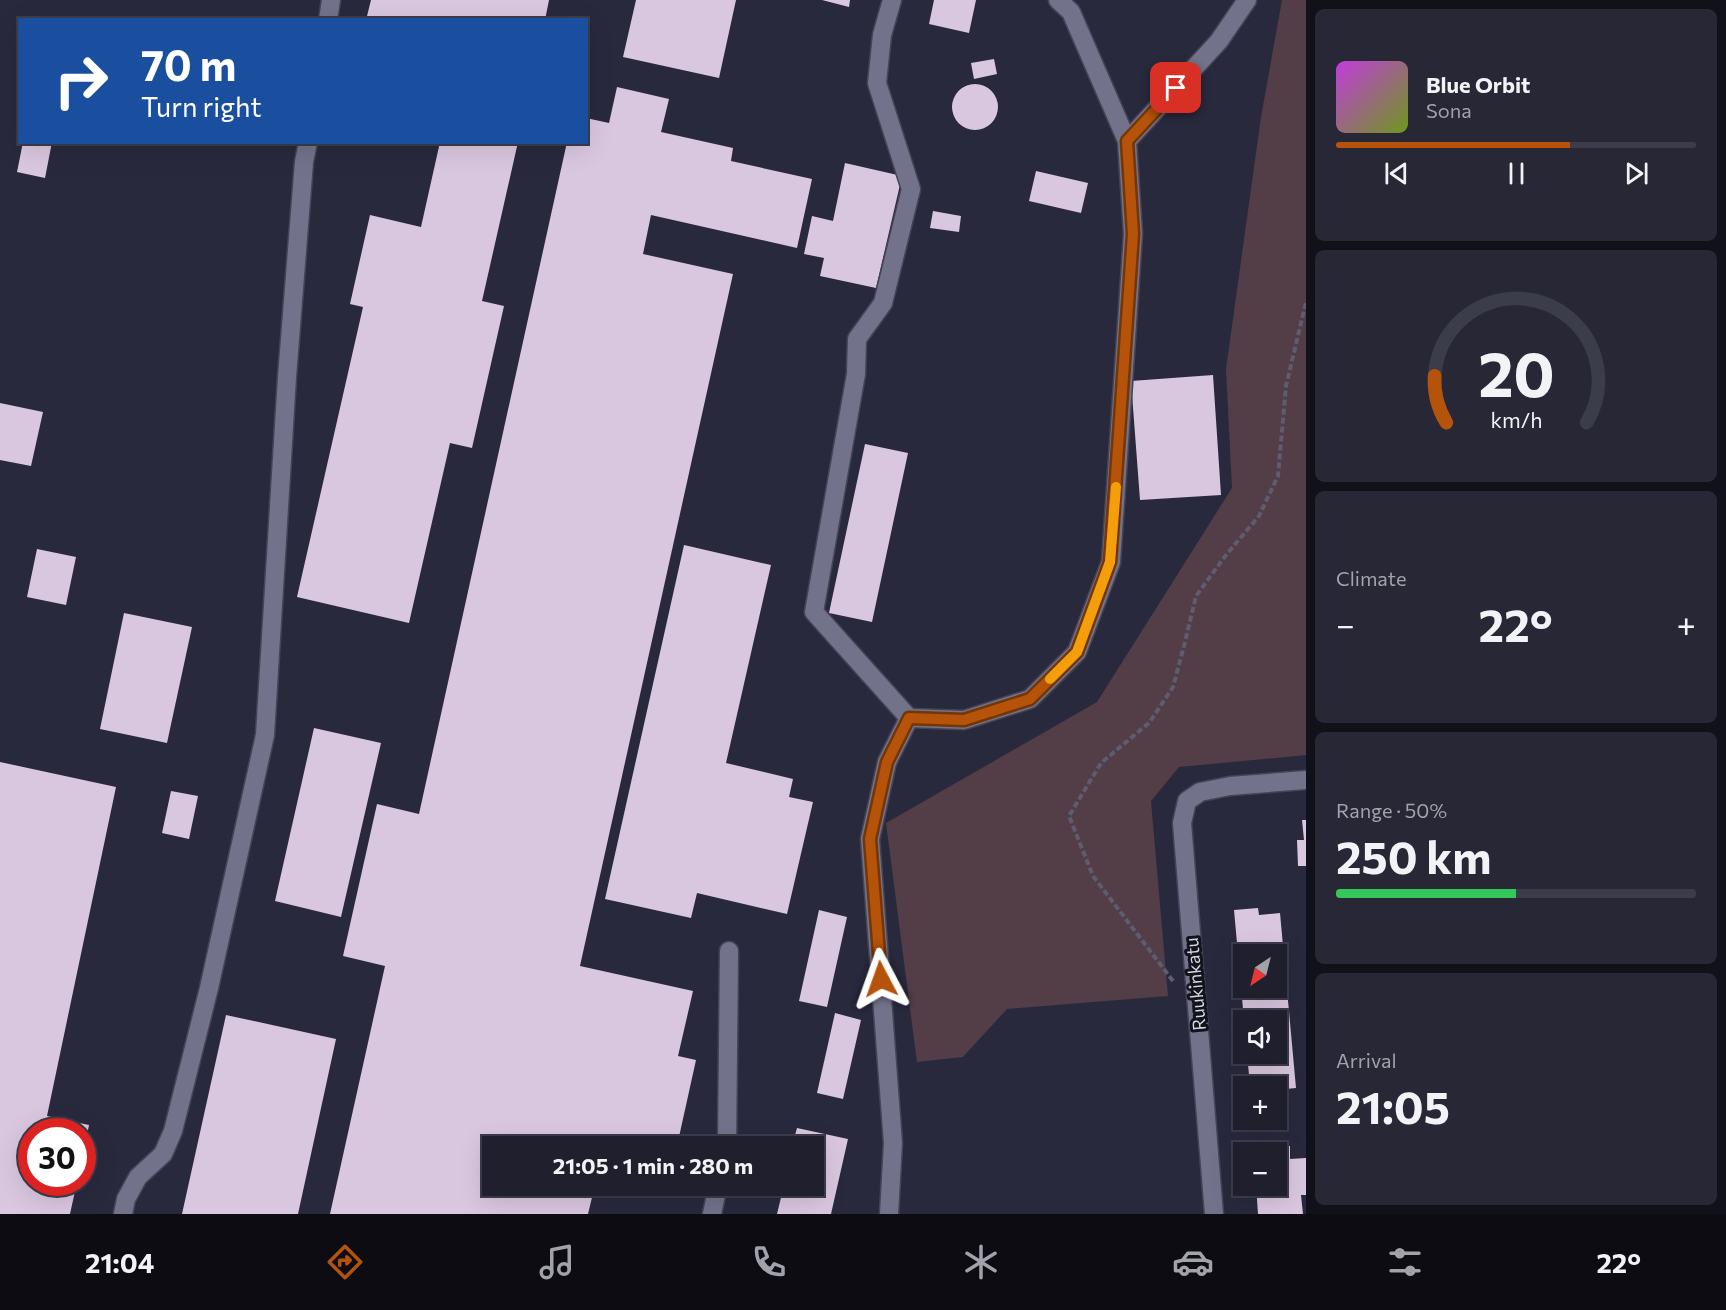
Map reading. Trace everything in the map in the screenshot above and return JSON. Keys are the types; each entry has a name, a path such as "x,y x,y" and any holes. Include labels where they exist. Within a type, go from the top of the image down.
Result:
{"street":[{"path":"328,18 331,0"},
{"path":"892,0 882,35 877,83 911,189 883,303 857,339 856,374 814,612 909,718 964,720 1030,699 1077,652 1110,562 1133,234 1127,141 1071,12 1058,0"},
{"path":"1127,141 1219,41 1247,0"},
{"path":"123,1214 126,1199 138,1177 163,1154 173,1131 209,988 266,735 287,377 304,162 308,144"},
{"path":"889,1214 893,1143 870,839 887,762 909,718"},
{"name":"Ruukinkatu","path":"1214,1214 1182,823 1187,801 1200,792 1230,786 1306,780"},
{"path":"727,1136 729,951"},
{"path":"711,1214 715,1196"}],"path":[{"path":"1178,988 1093,876 1069,816 1101,763 1149,723 1173,687 1196,596 1259,516 1278,476 1286,386 1306,302"}],"shaded area":[{"path":"1282,0 1306,0 1306,755 1179,767 1151,801 1168,996 1007,1009 963,1057 917,1062 886,823 1097,702 1232,488 1226,369 1261,117"}],"building":[{"path":"371,0 549,0 545,18 366,18"},
{"path":"636,0 736,0 719,78 623,57"},
{"path":"822,0 850,0 849,7"},
{"path":"934,0 976,0 969,33 929,24"},
{"path":"994,59 997,74 974,79 971,63"},
{"path":"975,84 991,91 998,107 991,123 975,130 959,123 952,107 959,91"},
{"path":"617,87 669,99 661,132 733,148 731,161 812,179 797,248 651,215 643,254 733,274 580,966 693,991 678,1056 696,1060 679,1136 482,1136 482,1196 592,1196 588,1214 330,1214 385,966 343,956 377,804 419,814 567,144 588,144 588,118 609,123"},
{"path":"23,144 52,144 45,178 17,172"},
{"path":"440,144 518,144 482,301 504,306 472,448 450,443 409,623 297,597 363,307 350,304 370,215 421,227"},
{"path":"845,163 902,176 876,288 820,276 824,258 804,254 812,216 833,221"},
{"path":"1036,171 1088,183 1081,213 1029,201"},
{"path":"933,211 961,216 959,232 930,228"},
{"path":"1213,375 1221,495 1140,500 1131,381"},
{"path":"0,403 43,412 31,466 0,460"},
{"path":"865,444 908,453 872,622 829,613"},
{"path":"684,545 771,565 726,763 793,779 789,797 813,802 787,914 697,893 691,918 605,899"},
{"path":"37,549 76,557 66,605 27,597"},
{"path":"124,613 192,627 167,743 100,729"},
{"path":"314,728 381,743 341,917 275,901"},
{"path":"0,762 116,787 47,1116 56,1118 18,1118 18,1196 74,1196 70,1214 0,1214"},
{"path":"171,791 198,796 189,839 162,833"},
{"path":"1302,820 1306,820 1306,866 1298,866 1297,840 1304,840"},
{"path":"1258,908 1259,915 1280,913 1283,944 1237,944 1234,910"},
{"path":"819,910 847,917 827,1007 799,1001"},
{"path":"1287,990 1296,1088 1287,1089 1287,1076 1249,1076 1248,1064 1287,1064 1287,1010 1243,1010 1242,998 1287,998"},
{"path":"835,1013 861,1020 843,1099 817,1093"},
{"path":"226,1015 336,1039 298,1214 182,1214"},
{"path":"797,1128 848,1139 831,1214 777,1214 781,1196 824,1196 824,1136 795,1136"},
{"path":"1287,1146 1290,1146 1290,1159 1306,1158 1306,1195 1301,1195 1303,1214 1258,1214 1257,1196 1287,1196"}],"slow traffic":[{"path":"1050,679 1077,652 1110,562 1116,487"}],"route":[{"path":"881,979 870,839 887,762 909,718 964,720 1030,699 1077,652 1110,562 1133,234 1127,141 1176,88"}]}
